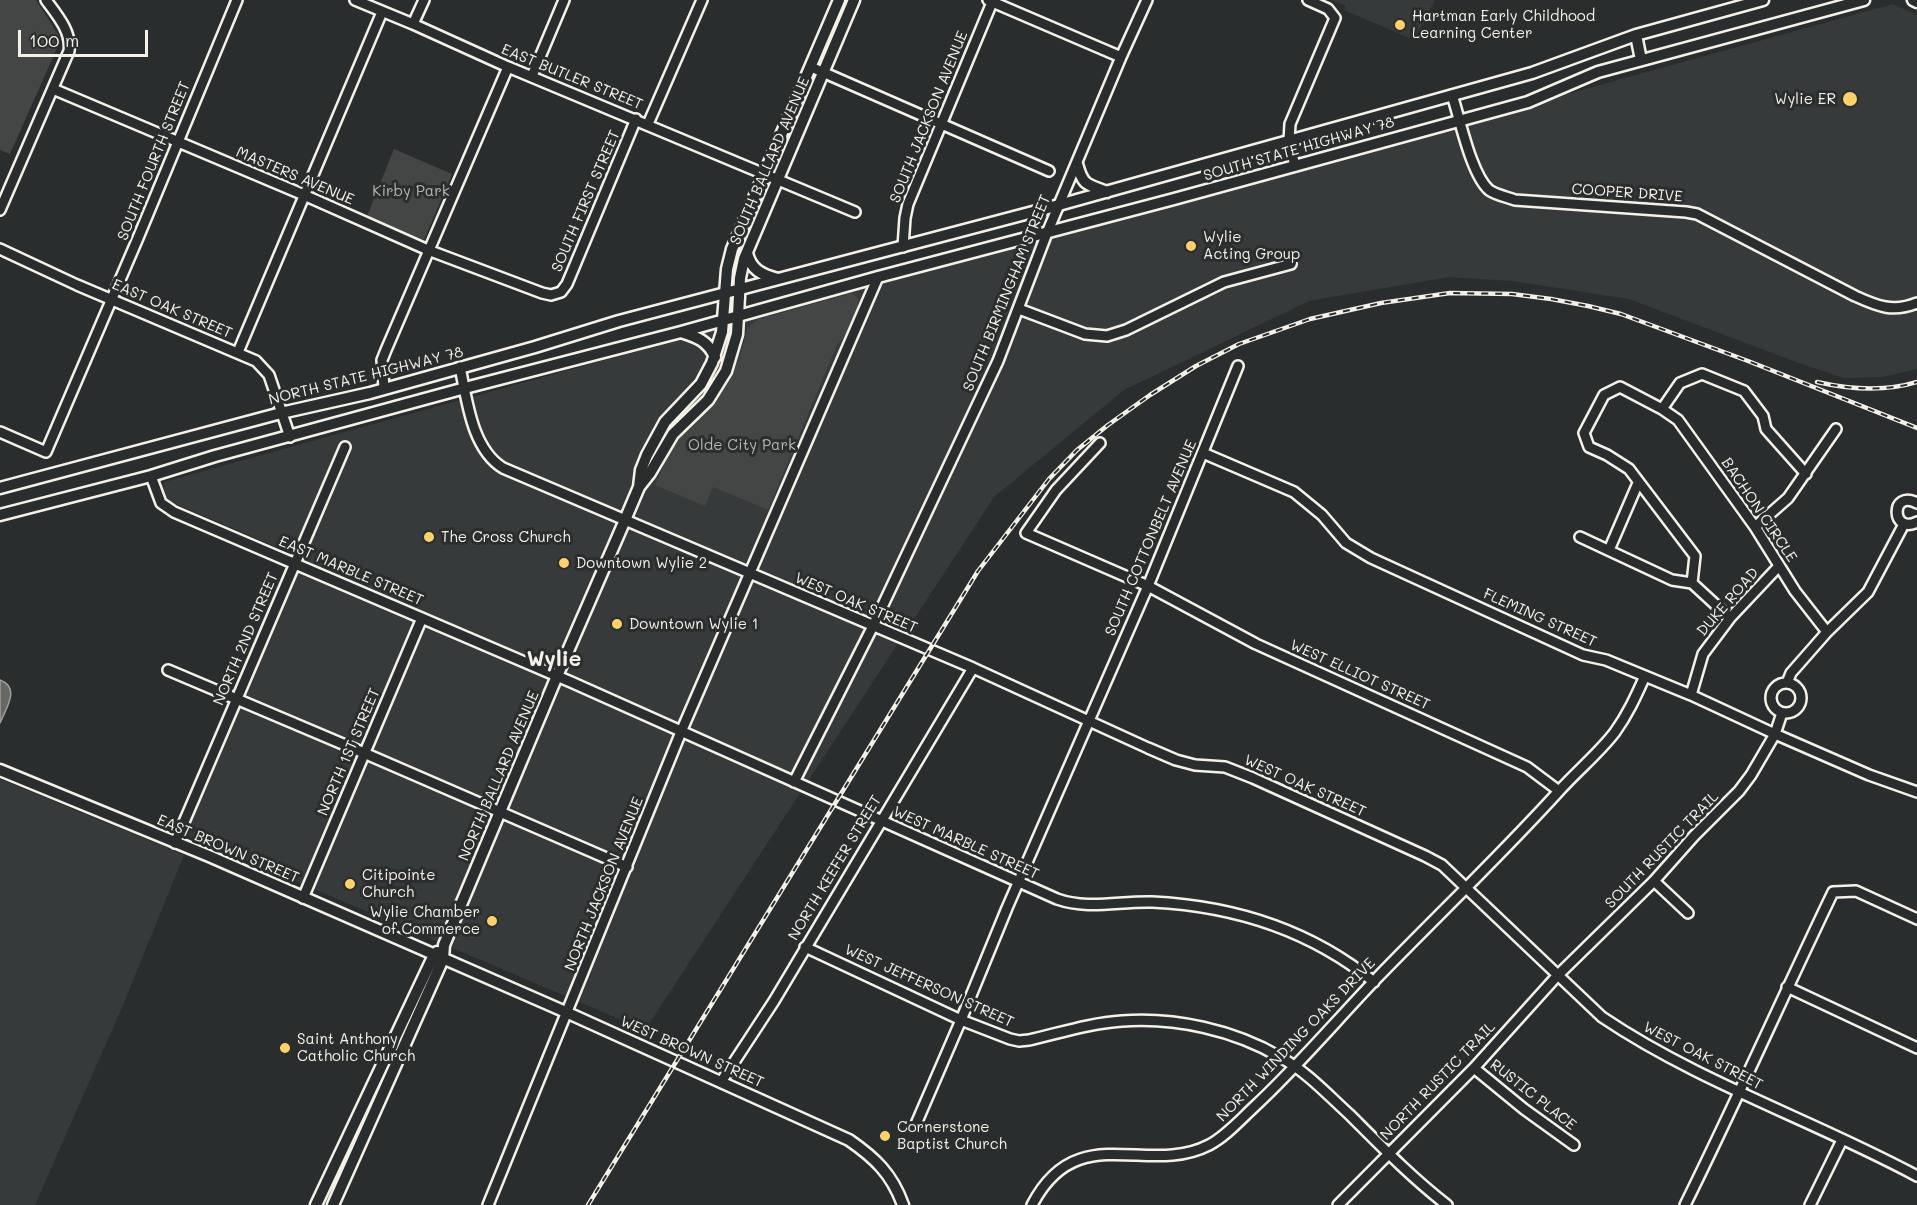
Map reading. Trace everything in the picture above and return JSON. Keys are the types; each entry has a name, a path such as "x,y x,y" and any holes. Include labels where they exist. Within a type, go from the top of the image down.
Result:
{"main road":[{"name":"SOUTH BALLARD AVENUE","path":"639,487 641,470 654,440 665,422 701,384 715,357 723,320 727,269 732,249 839,0"},
{"name":"SOUTH BALLARD AVENUE","path":"625,520 639,487 673,434 708,400 722,379 734,348 742,268 747,251 854,0"},
{"name":"SOUTH STATE HIGHWAY 78","path":"740,289 1107,192 1532,73 1636,35 1762,0"},
{"name":"SOUTH STATE HIGHWAY 78","path":"739,315 1528,102 1598,72 1864,0"},
{"path":"1636,35 1641,60"},
{"path":"1077,164 1084,182 1107,192"},
{"path":"747,251 748,259 755,270 778,279"},
{"name":"NORTH STATE HIGHWAY 78","path":"0,488 281,413 370,393 619,321 740,289"},
{"path":"0,515 151,476 215,456 739,315"},
{"path":"681,332 700,339 711,349 715,357"},
{"name":"NORTH BALLARD AVENUE","path":"316,1205 444,945 625,520"},
{"name":"EAST BROWN STREET","path":"0,770 438,957"},
{"name":"NORTH BALLARD AVENUE","path":"333,1205 438,957"},
{"name":"WEST BROWN STREET","path":"438,957 849,1140 870,1154 889,1176 903,1205"}],"street":[{"path":"0,210 69,51 68,35 46,0"},
{"name":"SOUTH FOURTH STREET","path":"0,432 46,452 237,0"},
{"name":"EAST BUTLER STREET","path":"355,0 508,67 855,212"},
{"path":"413,24 424,0"},
{"path":"532,76 564,0"},
{"path":"648,124 702,0"},
{"name":"SOUTH BIRMINGHAM STREET","path":"794,782 873,626 998,361 1047,233 1147,0"},
{"path":"1295,166 1288,141 1290,124 1335,18 1328,9 1308,0"},
{"path":"991,1 1121,57"},
{"name":"SOUTH JACKSON AVENUE","path":"903,247 908,204 991,1"},
{"path":"238,352 382,12"},
{"path":"384,388 382,360 508,67"},
{"path":"811,67 1049,171"},
{"name":"MASTERS AVENUE","path":"53,89 429,250 542,293 551,295 561,292"},
{"name":"COOPER DRIVE","path":"1452,95 1473,164 1480,178 1490,190 1515,200 1697,214 1879,307 1898,308 1917,303"},
{"name":"SOUTH FIRST STREET","path":"561,292 567,284 636,120"},
{"name":"EAST OAK STREET","path":"0,249 256,361 269,375 290,437"},
{"path":"1019,309 1085,334 1107,336 1126,330 1224,282 1291,264"},
{"path":"750,574 878,277"},
{"name":"SOUTH COTTONBELT AVENUE","path":"916,1124 1148,586 1238,366"},
{"path":"460,367 481,444 496,463 625,520"},
{"path":"1662,409 1680,383 1702,374 1744,391 1763,416 1766,429 1806,474"},
{"name":"BACHON CIRCLE","path":"1692,584 1695,556 1629,469 1589,447 1584,433 1604,395 1620,387 1678,420 1755,527 1795,591 1827,632"},
{"path":"1755,527 1788,498 1836,429"},
{"name":"WEST ELLIOT STREET","path":"1100,443 1056,490 1026,532 1148,586 1256,644 1527,767 1559,791"},
{"name":"NORTH 2ND STREET","path":"175,843 345,447"},
{"name":"FLEMING STREET","path":"1203,453 1294,492 1322,516 1346,543 1371,558 1583,655 1606,660 1691,695 1869,775 1917,792"},
{"name":"EAST MARBLE STREET","path":"151,476 161,503 166,507 557,676"},
{"path":"1609,550 1638,483"},
{"path":"1917,503 1909,500 1897,508 1897,516 1904,524 1917,522"},
{"name":"WEST OAK STREET","path":"625,520 973,668 1176,760 1195,765 1225,767 1425,855 1442,865 1602,1017 1626,1033 1691,1069 1917,1176"},
{"path":"1787,683 1796,687 1801,693 1801,702 1799,707 1792,712 1782,713 1773,706 1771,697 1775,688 1787,683 1791,673 1827,632 1868,592 1904,524"},
{"path":"1580,537 1672,580 1692,584 1730,618"},
{"name":"DUKE ROAD","path":"1691,695 1703,654 1730,618 1779,566"},
{"name":"NORTH JACKSON AVENUE","path":"488,1205 681,732 750,574"},
{"name":"NORTH 1ST STREET","path":"303,898 422,618"},
{"name":"NORTH KEEFER STREET","path":"721,1082 774,1001 973,668"},
{"path":"168,670 627,867"},
{"name":"WEST MARBLE STREET","path":"557,676 881,822 1072,904 1086,906 1154,902 1213,908 1242,914 1301,936 1350,962 1374,982"},
{"name":"NORTH WINDING OAKS DRIVE","path":"1032,1205 1041,1187 1050,1178 1078,1160 1101,1155 1184,1153 1208,1146 1225,1135 1295,1067 1374,982 1532,822 1614,733 1630,709 1645,676"},
{"name":"SOUTH RUSTIC TRAIL","path":"1557,976 1654,881 1694,836 1739,791 1751,776 1775,734 1782,713"},
{"path":"1654,881 1688,913"},
{"path":"1685,1205 1833,892 1856,891 1917,919"},
{"name":"WEST JEFFERSON STREET","path":"805,947 961,1020 1019,1041 1058,1034 1092,1024 1124,1020 1155,1020 1193,1025 1251,1042 1281,1057 1312,1080 1429,1191 1447,1205"},
{"name":"NORTH RUSTIC TRAIL","path":"1338,1205 1474,1068 1557,976"},
{"path":"1787,987 1917,1048"},
{"name":"RUSTIC PLACE","path":"1474,1068 1524,1109 1574,1145"},
{"path":"1810,1205 1842,1140"}],"shaded area":[{"name":"Hartman Early Childhood Learning Center","path":"1332,0 1435,0 1414,40 1344,10 1346,6"},
{"path":"1893,4 1917,15 1917,369 1883,377 1844,378 1629,299 1512,281 1449,277 1309,301 1124,390 994,497 645,1030 173,829 291,553 162,498 164,482"},
{"path":"0,680 10,688 11,693 0,723"},
{"path":"0,779 184,855 123,1005 35,1205 0,1205"}],"green space":[{"path":"0,0 36,0 61,39 10,154 0,150"},
{"name":"Kirby Park","path":"394,149 452,174 424,240 367,216"},
{"name":"Olde City Park","path":"852,293 858,298 855,316 837,345 768,510 713,487 705,506 655,485 673,446 688,427 708,409 729,381 740,356 748,327 759,319"}],"railway":[{"path":"588,1205 978,571 1049,479 1077,450 1150,395 1196,366 1239,344 1310,319 1381,303 1450,293 1512,294 1551,299 1621,314 1917,428"},
{"path":"1817,382 1867,388 1892,387 1917,382"}],"place":[{"name":"Hartman Early Childhood Learning Center","path":"1400,25"},
{"name":"Wylie ER","path":"1850,99"},
{"name":"Wylie Acting Group","path":"1191,246"},
{"name":"The Cross Church","path":"429,537"},
{"name":"Downtown Wylie 2","path":"564,563"},
{"name":"Downtown Wylie 1","path":"617,624"},
{"name":"Citipointe Church","path":"350,884"},
{"name":"Wylie Chamber of Commerce","path":"492,921"},
{"name":"Saint Anthony Catholic Church","path":"285,1048"},
{"name":"Cornerstone Baptist Church","path":"885,1136"}],"district":[{"name":"Wylie","path":"554,660"}]}
